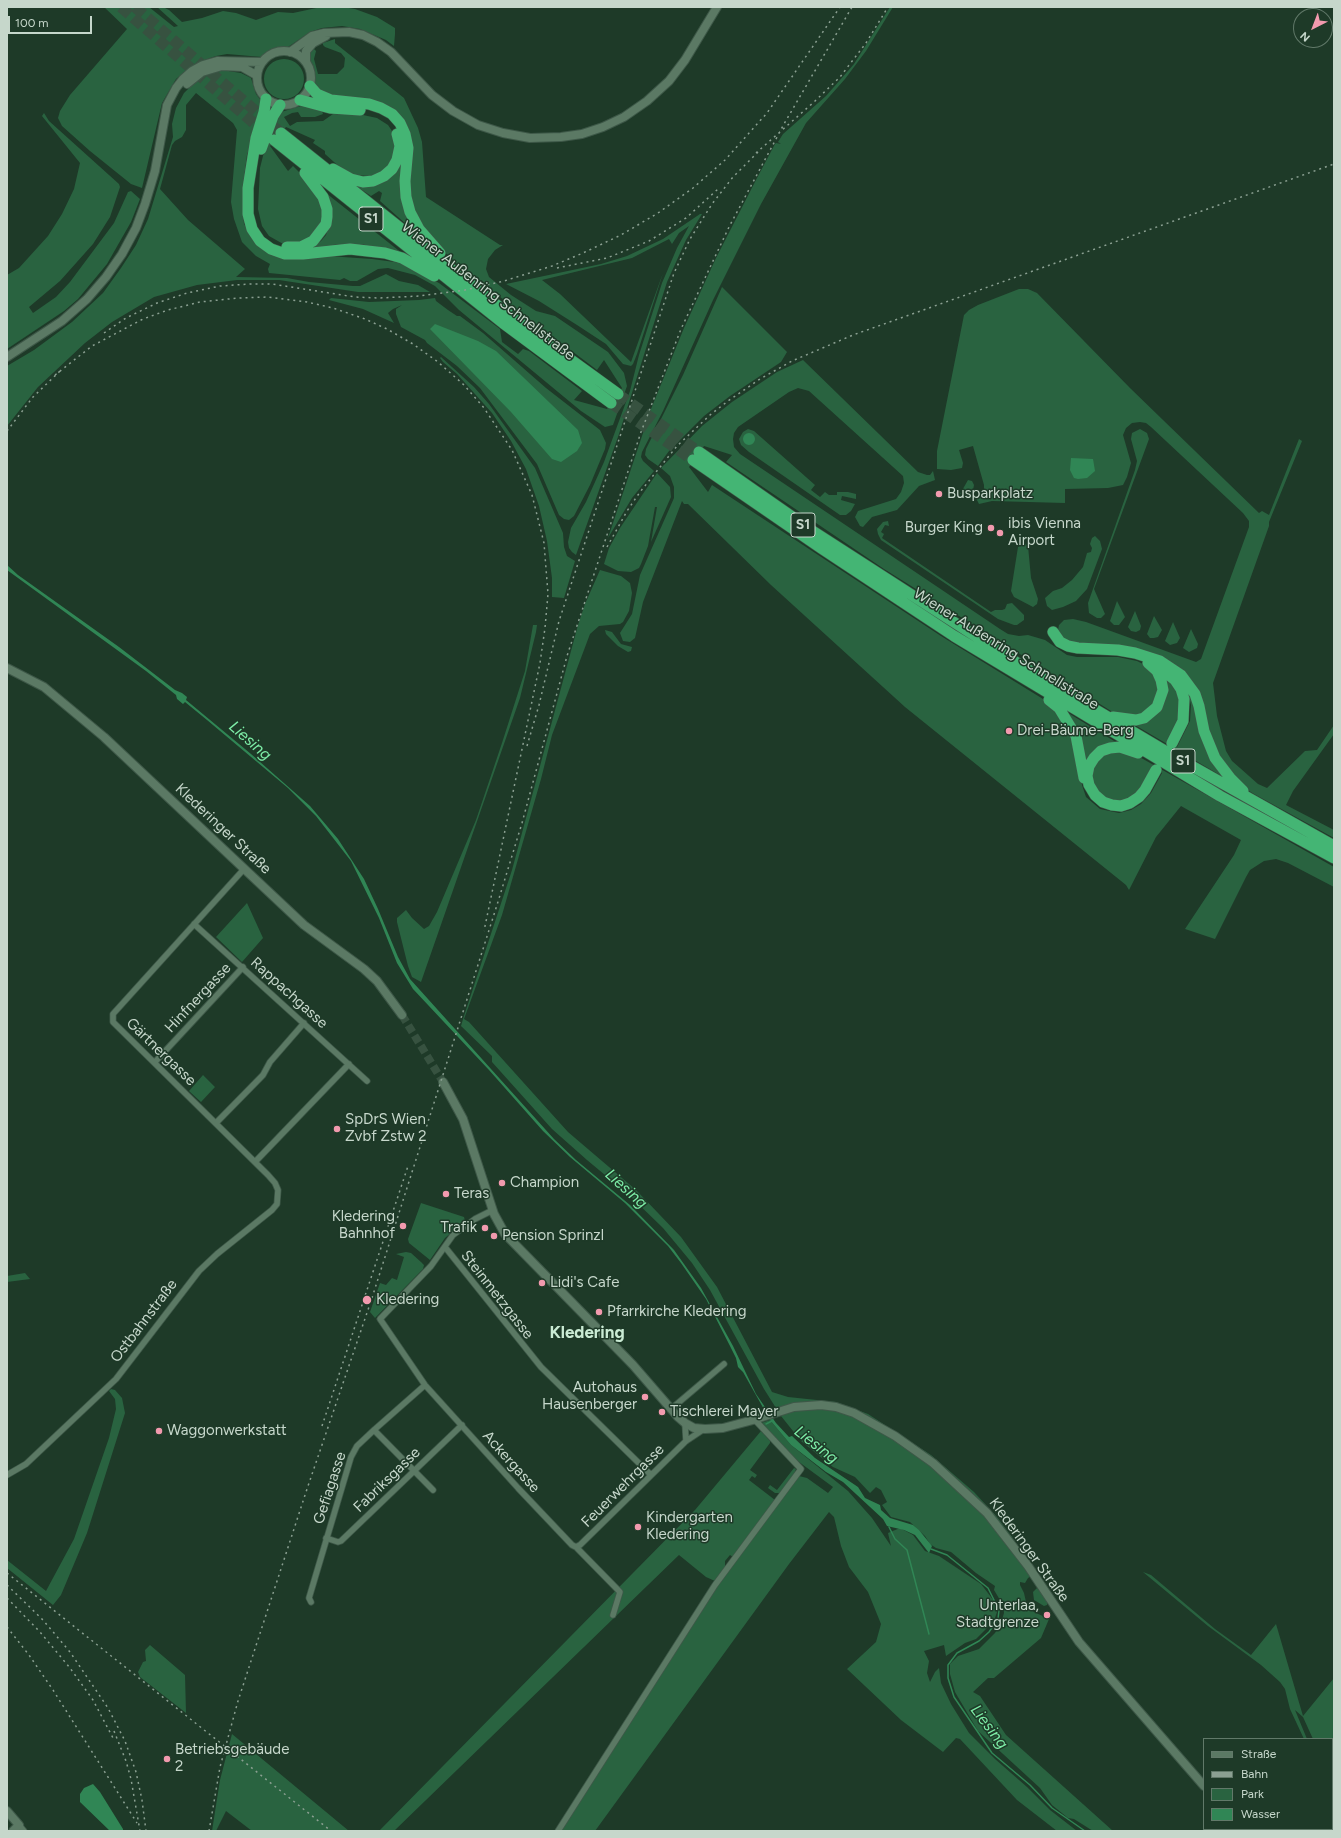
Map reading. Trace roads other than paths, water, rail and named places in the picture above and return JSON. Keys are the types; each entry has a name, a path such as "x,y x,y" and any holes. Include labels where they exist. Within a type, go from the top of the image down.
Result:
{"highway":[{"path":"310,86 317,94 331,100 369,104 381,108 392,114 400,123 405,134 408,148 405,182 406,197 410,212 418,229 439,253 446,266"},
{"path":"266,99 264,112 256,138 248,188 248,214 252,229 260,240 271,249 285,254 303,254 350,249 385,253 402,258 439,279 451,282"},
{"path":"300,100 340,110 368,110 378,113 394,127 399,141 400,153 395,164 384,176 373,181 363,182 351,179 310,157"},
{"path":"280,105 273,116 263,141 257,169 255,191 256,214 258,225 265,236 275,243 286,247 300,247 313,240 322,230 326,224 327,209 320,190 309,176 300,168 291,155"},
{"name":"Wiener Außenring Schnellstraße","path":"278,136 310,157 446,266 615,398 507,326 291,155 278,136"},
{"name":"Wiener Außenring Schnellstraße","path":"1334,846 1264,808 1102,715 910,595 696,456 884,590 1033,684 1220,796 1334,858"},
{"path":"1049,634 1068,646 1118,650 1149,661 1178,678 1188,699 1189,711 1187,722 1174,744"},
{"path":"1102,715 1123,720 1136,720 1148,716 1157,707 1163,690 1157,671 1149,661"},
{"path":"1149,661 1160,661 1170,667 1189,684 1199,706 1204,731 1215,758 1231,779 1264,808"},
{"path":"1033,684 1059,708 1068,721 1076,736 1085,786 1092,798 1101,805 1111,809 1122,809 1132,806 1145,796 1158,770 1139,797 1130,803 1121,806 1102,802 1095,795 1089,785 1087,776 1089,766 1101,751 1120,747 1138,753 1206,791 1220,796"}],"main road":[{"path":"290,52 312,36 336,32 356,34 377,42 391,52 432,95 453,111 478,125 503,133 530,138 561,137 582,134 603,127 624,117 647,102 669,81 685,60 717,7"},
{"path":"306,62 297,54 290,52 274,52 262,62 258,68 256,75 258,88 266,99 280,105 294,104 300,100 306,94 310,86 310,73 306,62 306,51 313,42 336,32"},
{"path":"7,357 62,321 87,299 106,277 122,254 136,228 145,204 155,171 164,117 171,96 176,88 192,71 203,65 217,61 262,62"},
{"path":"163,128 178,94 192,79 202,72 213,67 231,65 242,67 256,75"},
{"name":"Klederinger Straße","path":"7,668 16,674 44,687 104,737 304,925 373,977 390,997 402,1015"},
{"path":"7,676 13,676 16,674"},
{"name":"Klederinger Straße","path":"443,1082 463,1119 493,1210 498,1223 505,1234 633,1365 685,1423 694,1428 723,1428 794,1407 814,1405 827,1406 848,1411 895,1436 952,1480 987,1513 1028,1566 1079,1642 1158,1735 1203,1785"},
{"path":"7,1811 22,1828 13,1831"}],"street":[{"name":"Gärtnergasse","path":"244,869 113,1014 113,1022 268,1175"},
{"name":"Rappachgasse","path":"194,924 367,1081"},
{"name":"Hinfnergasse","path":"154,1062 243,968"},
{"path":"216,1123 263,1075 270,1062 304,1023"},
{"path":"255,1162 348,1064"},
{"name":"Ostbahnstraße","path":"7,1475 26,1464 116,1379 144,1344 180,1293 199,1271 217,1254 275,1207 278,1199 278,1190 275,1183 268,1175"},
{"path":"444,1247 453,1235 467,1224 493,1210"},
{"name":"Ackergasse","path":"444,1247 431,1266 380,1319 425,1385 572,1546 576,1547 620,1592 613,1616"},
{"name":"Steinmetzgasse","path":"444,1247 540,1367 651,1475"},
{"path":"671,1409 724,1364"},
{"name":"Gefiagasse","path":"311,1602 309,1598 351,1456 357,1446 425,1385"},
{"path":"558,1831 715,1585 801,1470 756,1419"},
{"name":"Feuerwehrgasse","path":"685,1423 686,1441"},
{"name":"Fabriksgasse","path":"326,1538 338,1542 341,1541 413,1470 462,1425"},
{"name":"Feuerwehrgasse","path":"576,1547 580,1545 686,1441 705,1429"},
{"path":"374,1430 433,1490"}],"water":[{"path":"435,324 478,341 496,351 578,430 582,443 577,451 561,462 552,459 511,412 430,329"},
{"path":"751,433 754,434 754,444 747,445 744,444 743,437 744,434"},
{"path":"1071,458 1093,459 1095,471 1087,478 1074,478 1070,470"},
{"path":"7,565 18,575 119,647 175,690 182,693 187,697 186,700 310,806 338,839 364,879 398,957 410,979 554,1139 576,1160 630,1205 674,1250 701,1288 733,1346 756,1394 776,1423 789,1437 792,1436 815,1458 858,1487 865,1498 880,1505 881,1510 890,1518 913,1525 919,1530 932,1546 929,1553 915,1535 904,1530 887,1526 883,1519 843,1482 826,1472 791,1445 770,1420 743,1372 738,1367 736,1358 706,1299 668,1246 625,1203 570,1157 543,1131 489,1070 413,989 397,963 379,918 351,861 316,816 288,788 185,702 183,704 177,699 176,695 146,671 7,570"},
{"path":"93,1784 100,1792 123,1831 110,1831 80,1802 80,1794 84,1788"}],"waterway":[{"path":"766,1424 772,1421"},
{"path":"889,1527 895,1539 907,1550 929,1634"},
{"name":"Liesing","path":"931,1549 947,1555 988,1588 999,1610 998,1619 989,1632 979,1641 957,1653 948,1665 948,1678 954,1697 992,1753 1030,1785 1052,1808 1085,1831"}],"tunnel":[{"path":"121,7 265,133"},
{"path":"135,7 281,133"},
{"path":"618,394 699,452"},
{"path":"611,403 693,460"},
{"path":"402,1015 443,1082"}],"railway":[{"path":"104,333 126,318 157,303 187,293 220,286 272,284 355,297 379,298 419,296 465,290 504,281 552,266 583,253 621,235 658,213 693,188 725,160 767,113 840,7"},
{"path":"209,1831 220,1767 238,1701 307,1489 371,1301 497,905 522,823 567,656 641,432 681,329 729,227 784,124 852,7"},
{"path":"756,153 840,77 866,43 888,7"},
{"path":"527,746 539,705 559,621 674,273 690,239 712,204 733,177 761,149"},
{"path":"607,547 627,511 640,492 677,446 710,415 728,401 760,379 792,361 853,335 1334,164"},
{"path":"557,268 607,258 649,241 686,218 718,189"},
{"path":"55,375 92,346 143,319 168,310 200,302 238,298 268,297 307,302 333,308 365,319 387,329 413,344 438,362 464,385 484,408 512,450 532,495 544,543 548,594 540,663 484,931"},
{"path":"7,431 33,397 60,371"},
{"path":"322,1426 408,1166"},
{"path":"7,1573 331,1831"},
{"path":"7,1585 43,1620 70,1652 108,1708 125,1741 136,1772 142,1800 146,1831"},
{"path":"7,1598 40,1632 70,1668 93,1700 113,1738"},
{"path":"7,1627 29,1655 53,1690 137,1823"},
{"path":"114,1731 126,1761 131,1779 140,1831"}],"place":[{"name":"Busparkplatz","path":"939,494"},
{"name":"Burger King","path":"991,528"},
{"name":"ibis Vienna Airport","path":"1000,533"},
{"name":"Drei-Bäume-Berg","path":"1009,731"},
{"name":"SpDrS Wien Zvbf Zstw 2","path":"337,1129"},
{"name":"Champion","path":"502,1183"},
{"name":"Teras","path":"446,1194"},
{"name":"Kledering Bahnhof","path":"403,1226"},
{"name":"Trafik","path":"485,1228"},
{"name":"Pension Sprinzl","path":"494,1236"},
{"name":"Lidi's Cafe","path":"542,1283"},
{"name":"Kledering","path":"367,1300"},
{"name":"Pfarrkirche Kledering","path":"599,1312"},
{"name":"Autohaus Hausenberger","path":"645,1397"},
{"name":"Tischlerei Mayer","path":"662,1412"},
{"name":"Waggonwerkstatt","path":"159,1431"},
{"name":"Kindergarten Kledering","path":"638,1527"},
{"name":"Unterlaa, Stadtgrenze","path":"1047,1615"},
{"name":"Betriebsgebäude 2","path":"167,1759"}],"district":[{"name":"Kledering","path":"587,1333"}]}
